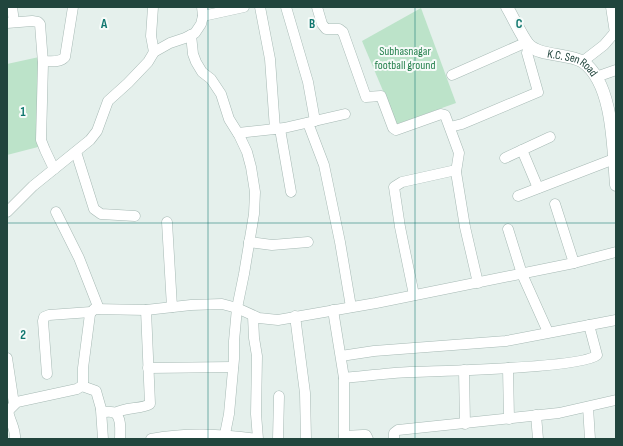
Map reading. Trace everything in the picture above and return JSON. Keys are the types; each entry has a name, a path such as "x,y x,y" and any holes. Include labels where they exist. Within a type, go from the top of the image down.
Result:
{"street":[{"path":"12,7 10,23 36,21 40,24 43,61 41,140 54,169"},
{"path":"43,61 58,61 65,57 73,7"},
{"path":"153,7 151,36 154,52"},
{"path":"7,212 26,193 90,140 97,131 108,100 128,83 148,62 154,52 191,35 198,29 202,12 244,7"},
{"path":"260,7 270,59 278,129 291,192"},
{"path":"286,7 308,82 311,122 324,165 340,242 351,307"},
{"path":"318,7 322,24 326,29 339,29 343,32 366,97 381,96 393,128 396,130 441,114 445,115 459,153 456,170 465,227 478,282"},
{"path":"450,127 462,124 538,92 527,53 528,43 507,7"},
{"path":"582,62 604,45 615,32 611,7"},
{"path":"191,35 193,54 196,62 202,72 217,86 229,119 247,152 255,192 254,214 237,308 233,367 225,434"},
{"path":"452,75 528,43"},
{"name":"K.C. Sen Road","path":"528,43 540,51 569,57 582,62 596,77 606,100 614,126 616,185"},
{"path":"596,77 616,70"},
{"path":"238,133 278,129 345,114"},
{"path":"506,158 550,138"},
{"path":"522,150 538,188"},
{"path":"76,152 92,202 97,212 101,214 135,216"},
{"path":"518,196 614,159"},
{"path":"414,295 400,227 394,186 402,182 456,170"},
{"path":"555,204 574,263"},
{"path":"56,212 79,258 95,310 83,368 84,381 82,386"},
{"path":"167,222 172,307"},
{"path":"508,229 522,274 548,332"},
{"path":"249,242 272,245 308,242"},
{"path":"47,374 43,321 44,317 49,315 95,310 146,310 222,304 237,308 253,316 272,320 351,307 522,274 616,252"},
{"path":"101,410 103,412 114,413 122,409 149,405 146,310"},
{"path":"333,310 344,378 344,438 363,435 368,437 368,439"},
{"path":"151,439 201,434 225,434 257,439 257,356 253,316"},
{"path":"295,316 305,393 306,439"},
{"path":"341,356 374,351 506,341 616,320"},
{"path":"344,378 409,372 508,368 568,362 594,357 597,353 589,325"},
{"path":"7,358 10,422 14,429 15,439"},
{"path":"148,368 233,367"},
{"path":"508,368 509,419"},
{"path":"464,370 465,424"},
{"path":"10,405 20,401 68,391 82,386 96,391 101,410 103,439"},
{"path":"278,439 279,396"},
{"path":"394,439 394,433 398,430 559,413 616,400"},
{"path":"588,407 590,439"},
{"path":"114,413 118,416 119,420 120,439"},
{"path":"536,415 538,439"}],"green space":[{"name":"Subhasnagar football ground","path":"421,8 456,103 397,124 362,41"},
{"path":"39,57 38,147 7,155 7,64"}]}
